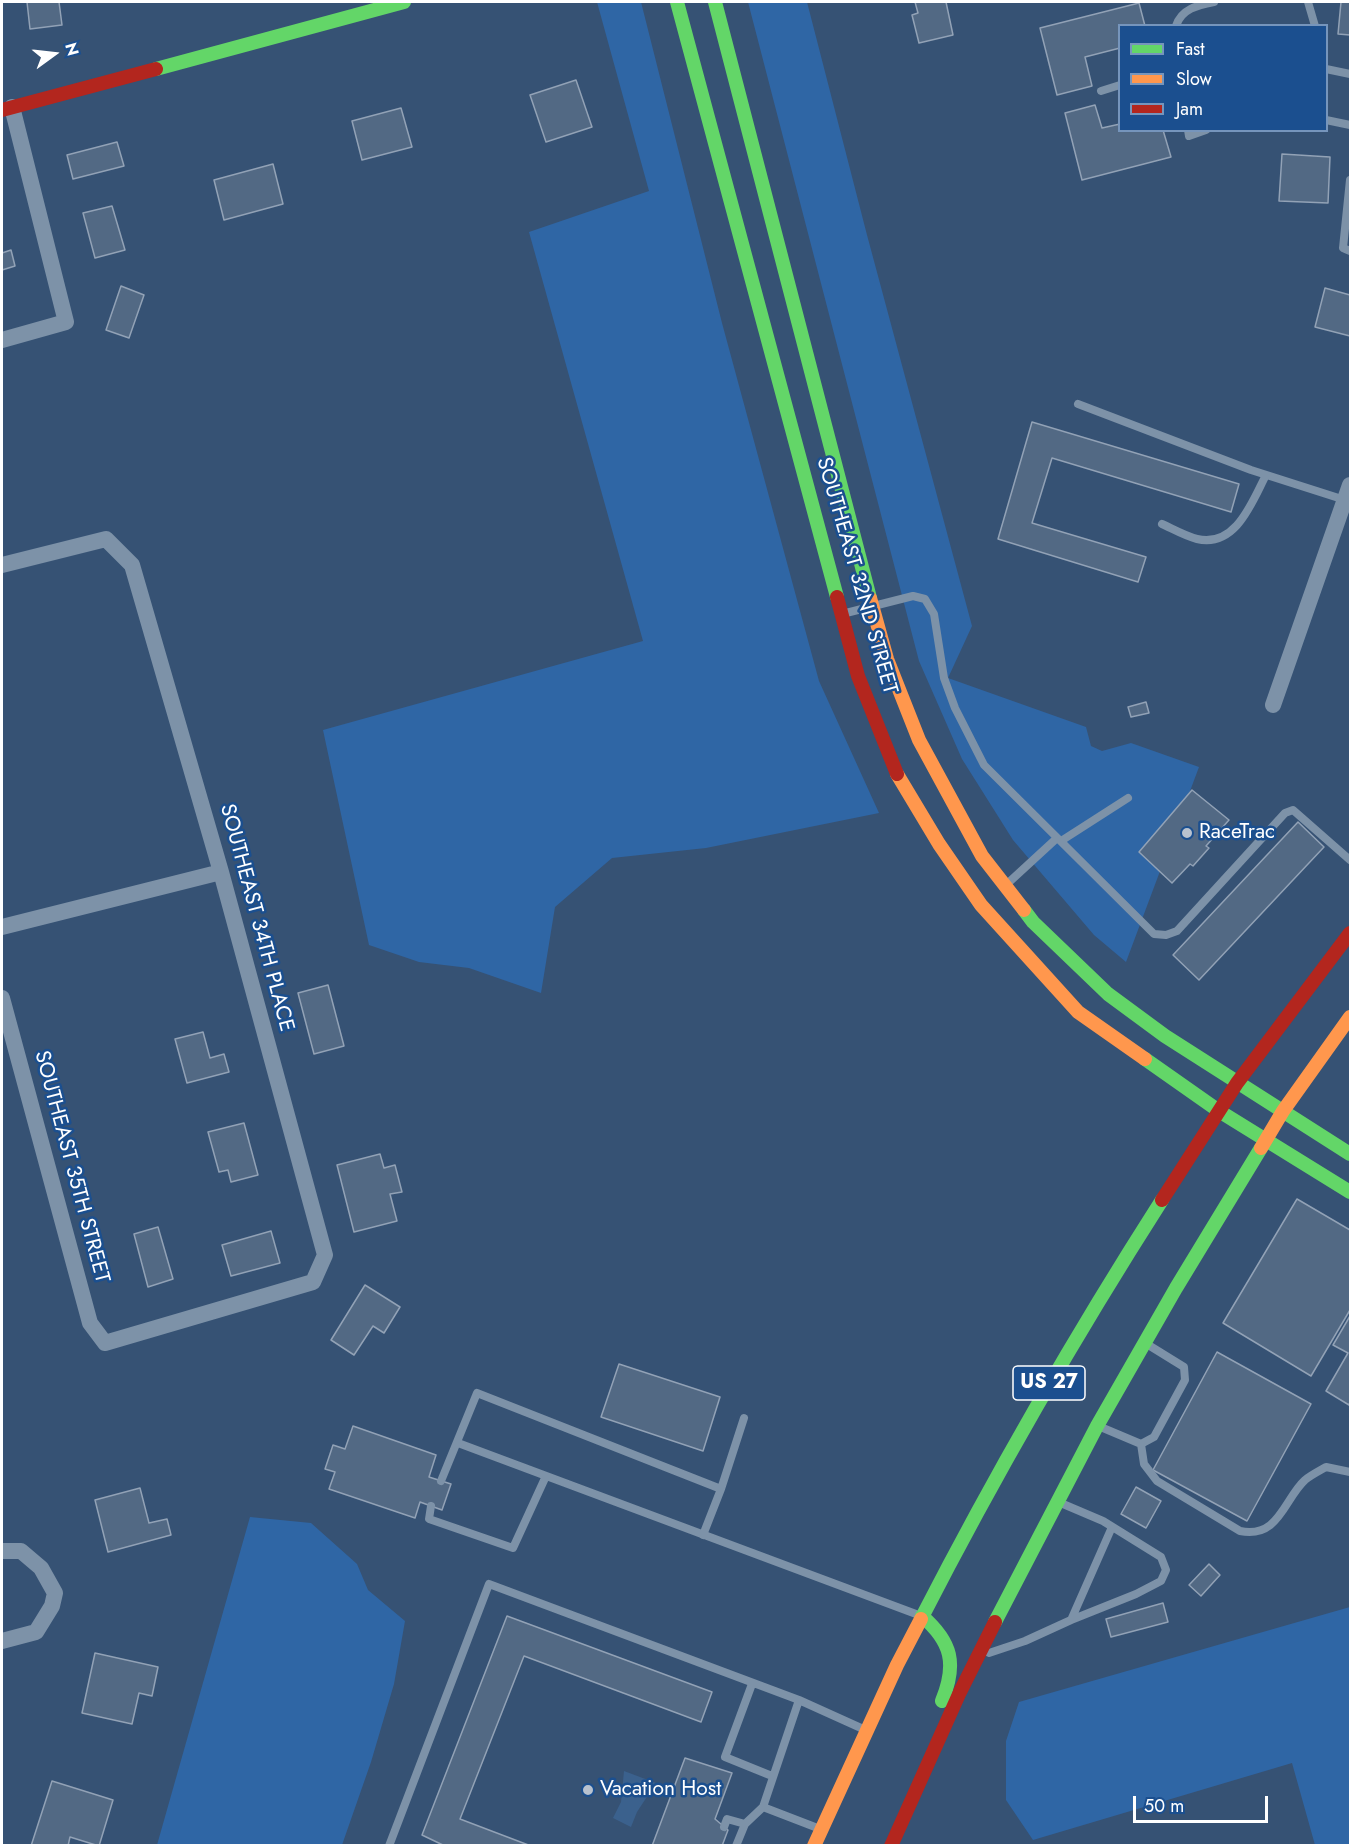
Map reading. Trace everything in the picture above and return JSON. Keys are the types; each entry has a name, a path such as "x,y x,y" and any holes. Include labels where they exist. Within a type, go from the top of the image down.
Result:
{"main road":[{"path":"7,109 404,2"},
{"name":"SOUTHEAST 32ND STREET","path":"677,2 858,676 895,770 939,844 981,905 1078,1012 1219,1111 1350,1192"},
{"name":"SOUTHEAST 32ND STREET","path":"715,2 887,658 919,740 982,856 1033,922 1108,994 1165,1036 1350,1154"},
{"name":"US 27","path":"814,1845 922,1616 1033,1410 1119,1267 1237,1083 1350,933"},
{"name":"US 27","path":"891,1845 977,1657 1097,1426 1283,1111 1350,1017"},
{"path":"908,1807 918,1753 945,1695 952,1664 948,1644 937,1628 922,1616"}],"street":[{"path":"2,339 66,322 7,109"},
{"path":"1273,705 1348,493"},
{"name":"SOUTHEAST 34TH PLACE","path":"2,565 106,539 132,565 221,872 325,1255 313,1282 105,1343"},
{"path":"2,927 221,872"},
{"name":"SOUTHEAST 35TH STREET","path":"2,998 90,1323 105,1343"},
{"path":"2,1551 21,1551 41,1568 55,1593 52,1606 36,1632 2,1641"}],"lane":[{"path":"1176,24 1178,18 1194,6 1214,2"},
{"path":"1308,2 1314,24"},
{"path":"1328,69 1350,74"},
{"path":"1101,91 1118,85"},
{"path":"1328,120 1350,125"},
{"path":"1188,132 1189,136 1200,132"},
{"path":"1350,180 1343,248 1350,251"},
{"path":"1078,405 1266,475 1348,493"},
{"path":"1162,524 1197,539 1220,538 1239,524 1266,475"},
{"path":"842,615 913,596 924,599 934,614 944,678 955,708 984,765 1154,934 1166,935 1177,931 1285,813 1293,810 1350,860"},
{"path":"1005,886 1059,839 1128,798"},
{"path":"1141,1444 1154,1437 1185,1380 1184,1366 1144,1343"},
{"path":"441,1481 477,1394 721,1489"},
{"path":"703,1535 744,1418"},
{"path":"1097,1426 1141,1444"},
{"path":"458,1443 922,1616"},
{"path":"1141,1444 1144,1464 1157,1481 1240,1531 1252,1533 1267,1528 1288,1505 1305,1480 1326,1467 1350,1472"},
{"path":"431,1506 429,1519 513,1548 546,1476"},
{"path":"977,1657 1025,1641 1136,1594 1161,1581 1166,1570 1161,1557 1112,1527 1057,1501"},
{"path":"1071,1620 1112,1527"},
{"path":"389,1845 489,1584 799,1700 867,1731"},
{"path":"752,1684 724,1757 772,1776"},
{"path":"736,1845 745,1824 763,1807 799,1700"},
{"path":"763,1807 821,1829"},
{"path":"724,1827 727,1819 745,1824"}],"shaded area":[{"path":"597,2 641,2 722,323 819,681 879,813 706,848 612,858 555,907 541,993 469,968 419,962 369,945 323,730 643,641 529,232 649,191"},
{"path":"748,2 807,2 972,626 948,678 1086,727 1091,746 1102,751 1131,743 1199,767 1126,962 1094,935 1013,840 962,759 919,661"},
{"path":"250,1517 311,1523 357,1564 368,1590 405,1621 394,1684 371,1762 342,1845 157,1845"},
{"path":"1350,1607 1350,1845 1315,1845 1292,1763 1033,1840 1006,1800 1006,1741 1019,1702"},
{"path":"624,1771 656,1783 637,1812 631,1827 613,1818 621,1802"}],"building":[{"path":"27,2 59,2 62,25 30,29"},
{"path":"915,2 946,2 953,35 919,43 912,15 918,13"},
{"path":"1341,2 1350,2 1350,35 1338,34"},
{"path":"1139,3 1144,24 1118,24 1118,49 1085,57 1092,86 1057,95 1040,28"},
{"path":"576,80 592,127 546,142 530,95"},
{"path":"1095,105 1102,128 1118,124 1118,132 1164,132 1171,157 1082,180 1065,113"},
{"path":"401,108 412,147 362,160 352,121"},
{"path":"117,142 124,166 73,179 67,155"},
{"path":"1282,154 1330,157 1328,203 1279,201"},
{"path":"273,164 283,204 224,220 214,180"},
{"path":"112,206 125,250 95,258 83,213"},
{"path":"11,250 15,266 2,270 2,253"},
{"path":"121,286 144,295 129,338 106,330"},
{"path":"1325,288 1350,295 1350,336 1315,327"},
{"path":"1032,422 1239,484 1231,512 1052,458 1032,523 1146,557 1138,582 998,539"},
{"path":"1146,702 1149,713 1131,717 1128,707"},
{"name":"RaceTrac","path":"1192,790 1229,820 1206,846 1209,848 1193,866 1190,864 1172,883 1139,852"},
{"name":"RaceTrac","path":"1298,822 1324,847 1199,980 1173,955"},
{"path":"328,985 344,1046 314,1054 298,993"},
{"path":"203,1032 210,1058 224,1054 229,1072 187,1083 175,1039"},
{"path":"244,1123 258,1175 231,1182 228,1170 219,1172 208,1132"},
{"path":"380,1154 384,1168 395,1165 402,1192 390,1194 397,1221 354,1232 337,1165"},
{"path":"1297,1199 1350,1230 1350,1310 1311,1376 1223,1323"},
{"path":"158,1227 173,1279 148,1287 134,1234"},
{"path":"271,1231 280,1263 231,1276 222,1245"},
{"path":"365,1285 400,1307 384,1333 373,1326 354,1355 331,1340"},
{"path":"1350,1316 1349,1405 1326,1391 1348,1353 1333,1345"},
{"path":"1217,1352 1311,1404 1247,1521 1153,1470"},
{"path":"619,1364 720,1397 703,1451 601,1417"},
{"path":"353,1426 436,1455 429,1477 451,1484 442,1510 420,1502 415,1518 329,1489 335,1472 325,1469 333,1445 345,1449"},
{"path":"1136,1487 1161,1501 1146,1528 1121,1514"},
{"path":"140,1488 149,1523 167,1519 171,1535 108,1552 95,1500"},
{"path":"1209,1564 1220,1575 1201,1596 1189,1585"},
{"path":"1163,1603 1168,1622 1111,1637 1106,1619"},
{"path":"507,1616 712,1692 701,1722 524,1656 460,1819 531,1846 445,1846 422,1835"},
{"path":"95,1653 158,1667 152,1696 139,1693 132,1724 82,1713"},
{"path":"685,1758 732,1773 715,1819 728,1830 722,1846 652,1846"},
{"path":"52,1781 113,1800 99,1846 70,1837 68,1846 31,1846"}],"traffic: fast":[{"path":"156,69 404,2"},
{"path":"677,2 837,597"},
{"path":"715,2 870,598"},
{"path":"1024,910 1033,922 1108,994 1165,1036 1350,1154"},
{"path":"1145,1059 1219,1111 1350,1192"},
{"path":"995,1622 1097,1426 1176,1288 1261,1148"},
{"path":"921,1619 1037,1406 1162,1200"},
{"path":"922,1616 940,1635 949,1654 949,1676 942,1701"}],"traffic: slow":[{"path":"870,598 887,659 919,740 982,856 1024,910"},
{"path":"897,774 939,844 981,905 1078,1012 1145,1059"},
{"path":"1261,1148 1283,1111 1350,1017"},
{"path":"814,1846 897,1665 921,1619"}],"traffic: jam":[{"path":"2,110 156,69"},
{"path":"837,597 858,676 897,774"},
{"path":"1162,1200 1237,1083 1350,933"},
{"path":"891,1846 960,1692 995,1622"}],"place":[{"name":"RaceTrac","path":"1187,833"},
{"name":"Vacation Host","path":"588,1790"}]}
